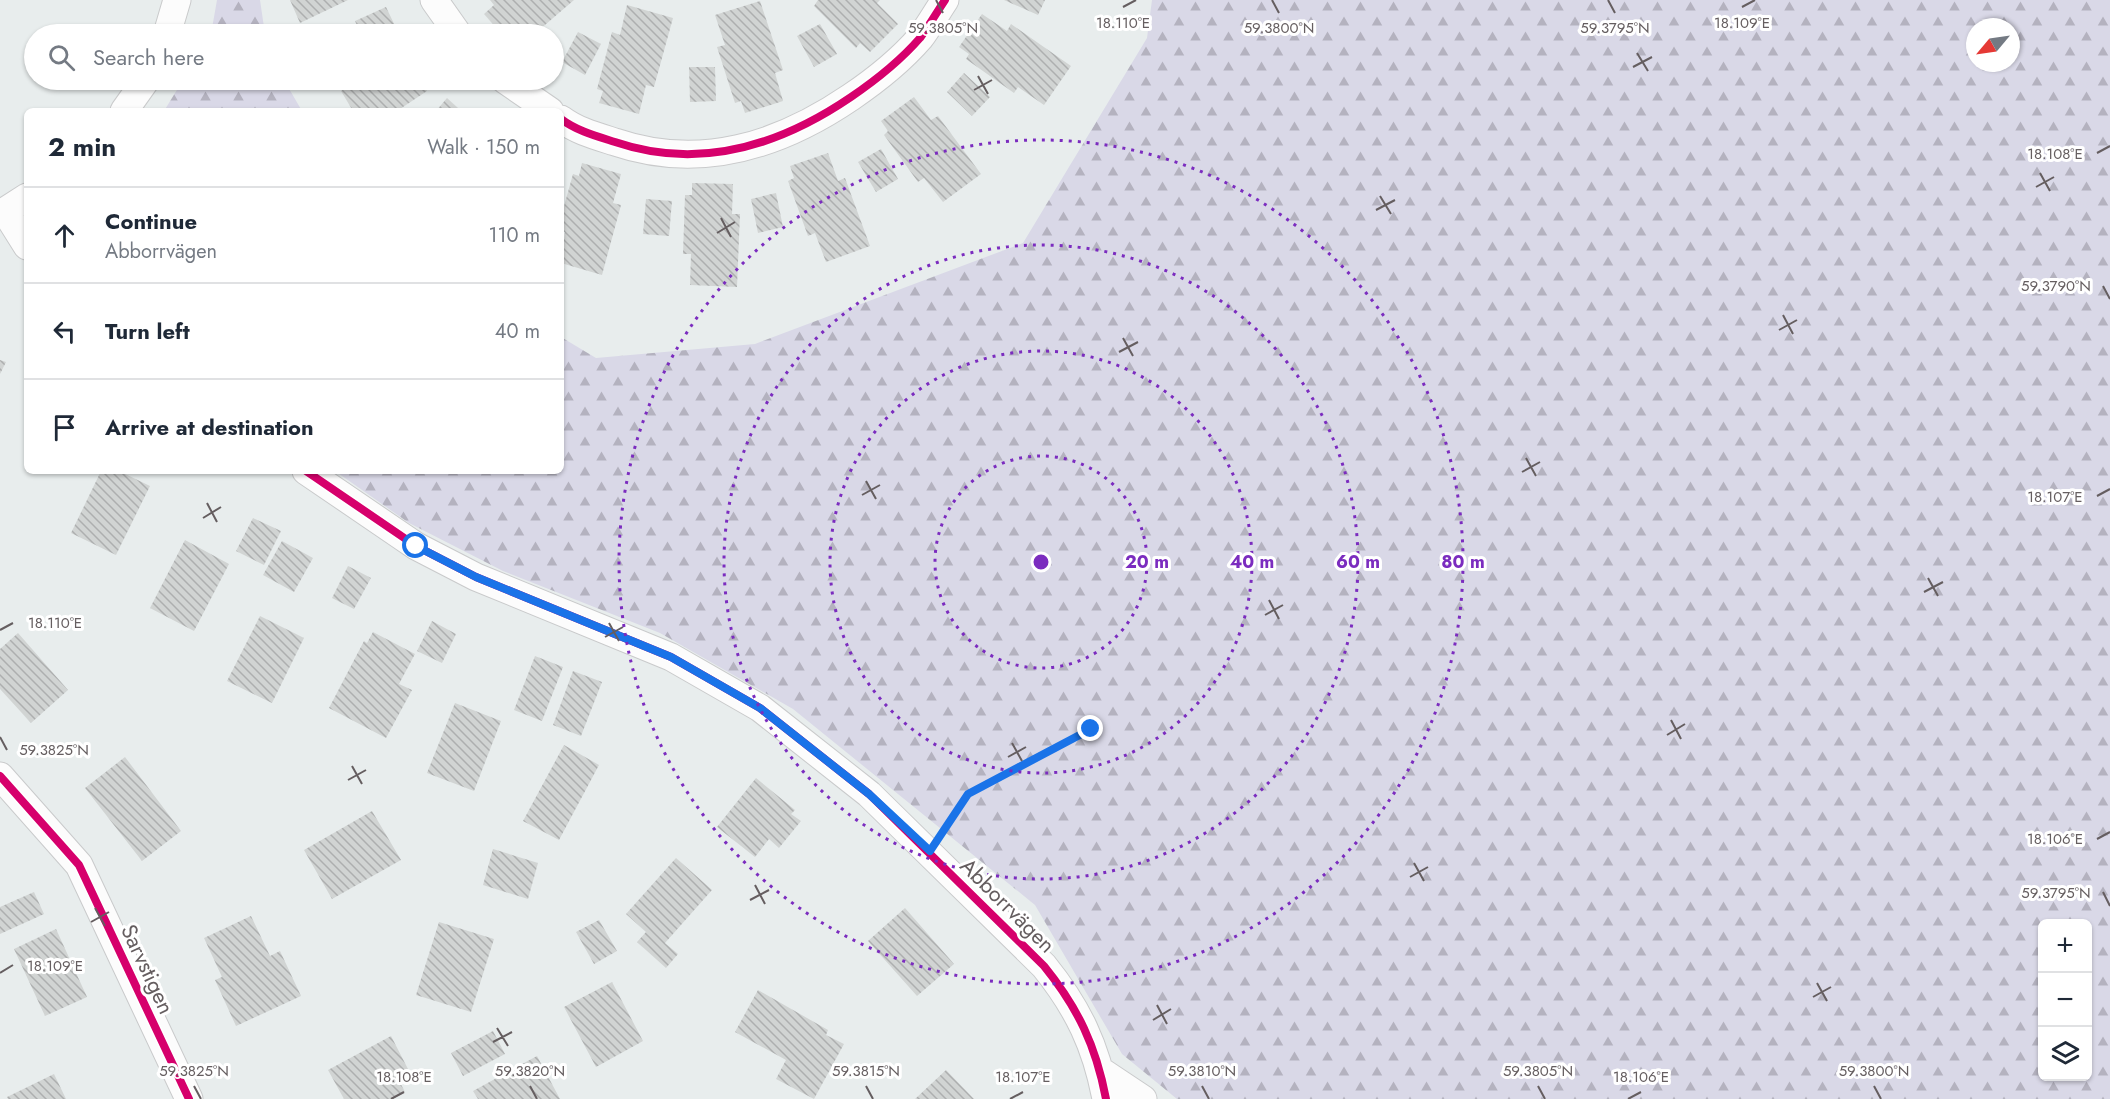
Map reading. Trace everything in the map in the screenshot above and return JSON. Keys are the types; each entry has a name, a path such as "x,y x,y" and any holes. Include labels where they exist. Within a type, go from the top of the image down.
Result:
{"street":[{"path":"170,24 177,0"},
{"path":"434,0 451,24"},
{"path":"564,121 573,128 634,148 681,155 735,150 775,139 819,118 877,79 920,38 945,0"},
{"path":"126,108 139,90"},
{"path":"520,90 546,108"},
{"path":"11,206 24,238"},
{"name":"Abborrvägen","path":"310,474 416,546 476,577 671,657 760,708 869,794 930,851 1037,959 1069,996 1087,1032 1101,1071 1106,1099"},
{"name":"Sarvstigen","path":"0,776 79,865 189,1099"},
{"path":"1101,1071 1143,1099"}],"path":[{"path":"930,851 968,794 1091,729"}],"green space":[{"path":"217,0 260,0 264,24 213,24"},
{"path":"1152,0 2110,0 2110,1099 1177,1099 1122,1054 1035,905 793,709 660,633 503,571 409,523 339,474 564,474 564,339 596,358 755,344 1023,243 1147,38"},
{"path":"177,90 290,90 300,108 166,108"}],"building":[{"path":"290,0 348,0 300,23"},
{"path":"490,0 574,0 546,24 493,24 484,14 494,5"},
{"path":"818,0 880,0 877,3 898,24 870,52 860,43 856,48 814,6"},
{"path":"1004,0 1045,0 1038,15"},
{"path":"760,1 783,70 775,73 783,101 745,113 741,101 735,103 717,47 725,45 715,15"},
{"path":"627,5 673,18 654,87 646,85 639,114 599,103 603,91 597,89 612,32 620,35"},
{"path":"386,7 394,24 356,24 355,21"},
{"path":"982,14 1007,31 1011,24 1071,66 1044,105 1018,87 1014,93 966,59 969,54 959,47"},
{"path":"820,24 837,54 814,67 797,36"},
{"path":"578,32 601,44 585,75 564,63 564,58"},
{"path":"689,67 715,67 716,101 690,102"},
{"path":"964,73 990,97 972,116 947,92"},
{"path":"341,91 427,91 402,108 351,108"},
{"path":"914,97 931,120 938,116 981,174 943,202 924,178 918,182 884,135 888,131 881,121"},
{"path":"447,98 458,108 439,108"},
{"path":"881,149 898,179 876,192 858,162"},
{"path":"828,153 838,181 845,178 870,246 826,262 815,233 808,236 788,181 794,178 790,166"},
{"path":"582,163 621,174 613,203 621,205 602,275 564,264 564,206 573,174 579,176"},
{"path":"692,183 733,184 732,214 740,214 737,287 690,285 691,254 683,254 685,195 692,195"},
{"path":"776,193 783,227 758,233 751,199"},
{"path":"646,199 672,201 669,236 643,234"},
{"path":"0,360 6,362 0,374"},
{"path":"100,474 125,474 150,486 116,555 71,533"},
{"path":"253,518 281,531 264,565 236,551"},
{"path":"185,540 229,564 194,631 150,608"},
{"path":"282,541 313,558 294,592 263,575"},
{"path":"348,566 371,578 354,609 332,598"},
{"path":"260,616 304,638 272,703 227,681"},
{"path":"432,621 456,634 442,663 417,651"},
{"path":"373,632 415,654 399,684 412,690 386,738 329,708 364,641 367,643"},
{"path":"18,633 68,690 31,723 0,689 0,649"},
{"path":"535,656 563,667 542,721 514,710"},
{"path":"573,671 602,682 581,736 553,725"},
{"path":"455,703 501,721 474,791 427,773"},
{"path":"564,745 599,765 559,840 523,821"},
{"path":"125,757 181,831 142,861 85,788"},
{"path":"756,778 795,810 791,814 801,821 779,848 769,839 755,857 717,827"},
{"path":"372,811 401,860 332,899 304,850"},
{"path":"493,849 538,863 528,899 483,885"},
{"path":"676,858 712,890 665,943 678,954 666,968 637,942 646,932 626,914"},
{"path":"34,892 44,914 0,934 0,907"},
{"path":"905,908 954,964 917,996 868,941"},
{"path":"251,916 270,956 280,951 301,996 236,1026 215,980 222,977 204,938"},
{"path":"599,920 617,951 594,964 576,932"},
{"path":"439,922 494,939 471,1012 416,995"},
{"path":"56,929 87,997 45,1016 14,949"},
{"path":"612,982 643,1041 596,1067 564,1007"},
{"path":"758,990 828,1030 826,1035 844,1044 814,1099 776,1079 786,1060 735,1032"},
{"path":"493,1031 505,1054 463,1076 451,1053"},
{"path":"391,1036 408,1069 396,1075 405,1092 393,1099 344,1099 328,1070"},
{"path":"537,1056 560,1099 478,1099 473,1091"},
{"path":"946,1070 974,1099 915,1099"},
{"path":"54,1074 66,1099 8,1099 7,1097"}],"cycle path":[{"path":"564,121 580,130 615,142 647,150 678,154 738,149 767,140 796,129 824,114 879,77 920,38 945,0"},
{"path":"310,474 416,546 476,577 671,657 760,708 869,794 1044,966 1067,997 1084,1028 1097,1062 1106,1099"},
{"path":"0,776 79,865 189,1099"}],"route":[{"path":"416,546 476,577 671,657 760,708 869,794 930,851 968,794 1091,729"}]}
